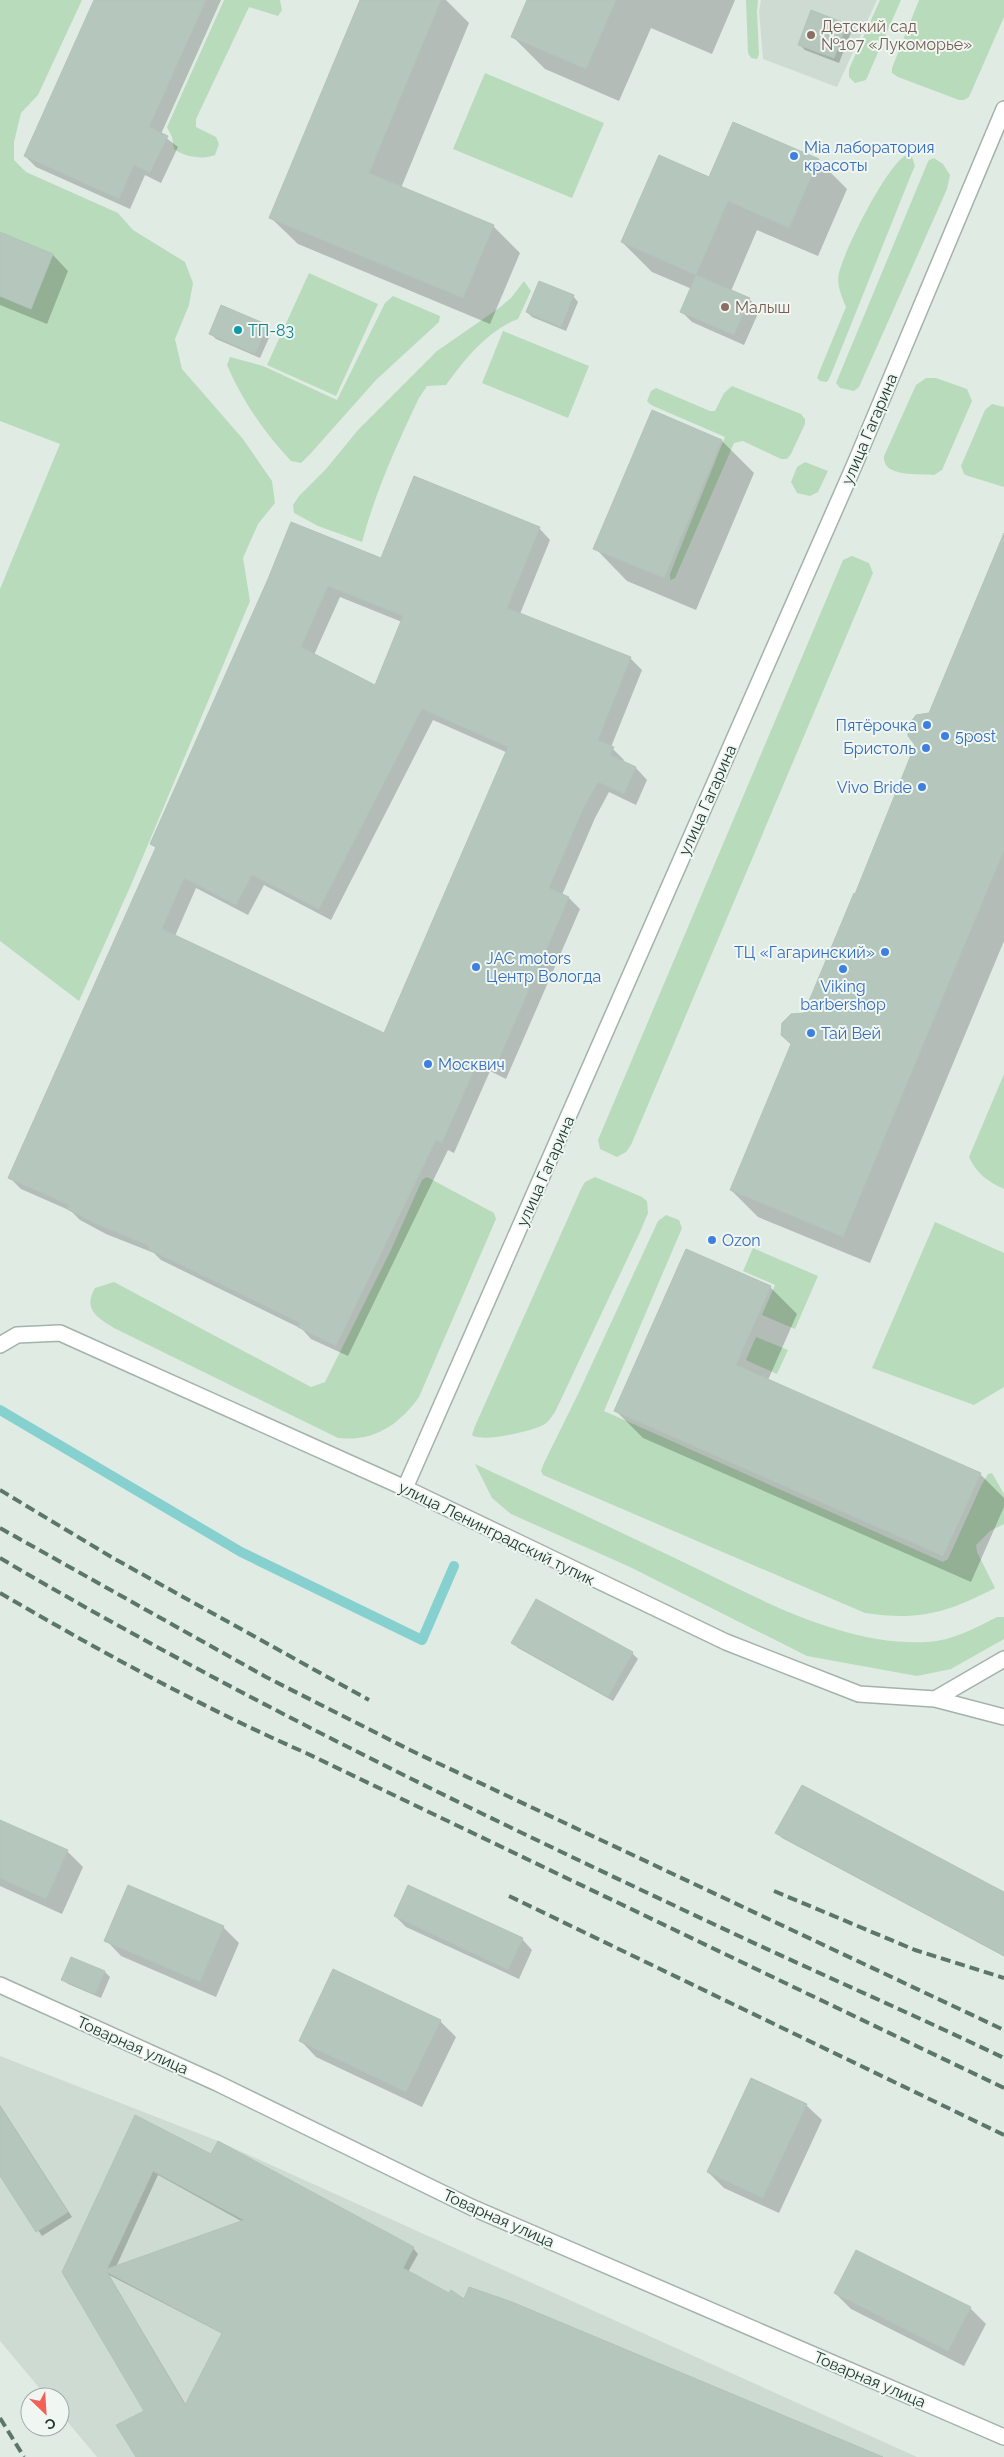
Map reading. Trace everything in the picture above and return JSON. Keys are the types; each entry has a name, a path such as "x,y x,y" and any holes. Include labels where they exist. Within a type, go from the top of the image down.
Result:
{"street":[{"name":"улица Гагарина","path":"405,1488 854,466 1004,109"},
{"name":"улица Ленинградский тупик","path":"0,1345 17,1335 60,1333 405,1488 726,1642 859,1694 935,1699 1004,1717"},
{"path":"935,1699 1004,1659"},
{"name":"Товарная улица","path":"0,1985 217,2083 471,2207 1004,2437"}],"shaded area":[{"name":"Детский сад №107 «Лукоморье»","path":"761,0 877,0 837,87 763,59 759,11"},
{"path":"0,2056 218,2141 917,2457 97,2457 70,2425 70,2387 39,2387 0,2341"}],"green space":[{"path":"0,0 82,0 38,95 21,113 14,142 14,160 26,172 118,213 133,230 185,262 193,283 189,305 175,339 182,369 243,439 272,481 275,503 258,524 243,558 250,601 131,885 79,1001 0,941 0,589 60,444 0,421"},
{"path":"224,0 280,0 282,10 278,16 249,7 196,119 196,127 216,137 219,144 215,155 210,157 188,156 174,149 172,137 167,127"},
{"path":"746,0 758,0 759,54 757,59 751,58 748,53"},
{"path":"880,0 901,0 866,80 855,83 849,77 849,69"},
{"path":"919,0 1004,0 1004,17 969,97 964,100 959,100 892,73 892,68"},
{"path":"485,73 604,123 572,198 453,149"},
{"path":"907,155 912,157 915,166 830,377 827,382 820,381 817,378 846,307 838,282 839,273 849,246 878,190 889,173"},
{"path":"934,158 943,164 950,175 947,189 859,387 854,391 840,388 836,383 927,164 929,160"},
{"path":"309,273 378,304 336,396 267,365"},
{"path":"524,281 531,291 518,319 497,330 487,338 469,356 446,385 427,386 419,398 387,469 373,505 362,542 318,526 294,513 293,505 299,496 326,469 358,430 437,351 499,308 511,298"},
{"path":"393,296 440,316 439,322 376,380 301,463 291,461 263,428 247,404 227,365 230,357 263,366 337,400 385,303"},
{"path":"503,331 589,366 568,418 482,383"},
{"path":"926,378 936,378 967,389 972,401 942,470 934,475 895,471 885,463 884,456 916,385"},
{"path":"732,386 801,414 805,419 805,424 787,459 781,459 743,441 734,443 675,578 670,580 670,574 725,437 651,405 647,401 651,391 656,388 710,411 715,411 724,393"},
{"path":"992,404 1004,407 1004,487 968,476 964,474 961,466 985,410"},
{"path":"805,462 828,471 818,492 810,496 797,493 791,482 797,467"},
{"path":"852,556 869,563 873,573 631,1145 626,1152 617,1157 600,1149 598,1140 843,560"},
{"path":"1004,1074 1004,1189 983,1176 975,1168 969,1157"},
{"path":"427,1177 494,1213 496,1219 419,1397 403,1416 384,1430 374,1434 351,1439 338,1438 114,1328 97,1316 91,1307 90,1302 95,1288 114,1282 311,1387 325,1382 391,1250 422,1180"},
{"path":"595,1177 642,1197 647,1201 648,1213 555,1412 545,1424 530,1430 485,1438 472,1435 581,1189 585,1182"},
{"path":"666,1215 679,1220 682,1228 604,1411 943,1562 948,1559 982,1484 988,1474 992,1473 1004,1494 1004,1524 990,1531 976,1545 977,1552 995,1588 962,1604 932,1613 901,1616 865,1613 543,1475 541,1471 544,1463 658,1221"},
{"path":"935,1222 1004,1253 1004,1387 974,1405 872,1368"},
{"path":"753,1248 818,1276 795,1329 762,1315 775,1285 743,1271"},
{"path":"756,1337 788,1350 777,1374 746,1360"},
{"path":"475,1464 769,1604 831,1628 895,1641 927,1642 954,1637 997,1617 1004,1617 1004,1639 951,1669 917,1676 807,1656 630,1567 511,1514 492,1498"}],"building":[{"path":"94,0 206,0 149,127 168,136 150,173 134,165 119,199 24,156"},
{"path":"360,0 441,0 369,173 494,225 463,298 269,218"},
{"path":"527,0 616,0 586,69 511,37"},
{"path":"811,10 847,24 834,58 798,45"},
{"path":"733,122 819,159 789,228 728,201 696,275 621,242 659,155 709,177"},
{"path":"0,232 53,254 31,309 0,296"},
{"path":"696,275 750,298 734,335 680,312"},
{"path":"539,281 574,295 561,327 526,312"},
{"name":"ТП-83","path":"221,305 268,325 255,354 209,334"},
{"path":"652,410 722,440 664,578 593,549"},
{"path":"414,476 540,527 507,608 631,657 598,740 614,747 610,755 636,767 624,794 598,782 584,807 549,888 569,897 495,1068 478,1061 442,1143 436,1140 336,1346 298,1327 300,1323 148,1249 149,1246 94,1223 67,1209 69,1205 8,1178 156,847 150,844 268,579 291,522 381,558","holes":["328,586 403,616 375,685 301,647","422,709 508,747 384,1033 162,929 184,878 236,905 252,875 319,909"]},
{"path":"1004,533 1004,850 843,1237 730,1190 791,1044 781,1035 782,1023 791,1014 804,1013 855,894 915,745 908,736 908,726 916,715 929,713"},
{"path":"686,1249 771,1286 736,1365 981,1473 943,1556 614,1411"},
{"path":"536,1599 633,1652 608,1697 511,1643"},
{"path":"802,1785 1004,1892 1004,1956 775,1833"},
{"path":"0,1820 68,1850 46,1899 0,1878"},
{"path":"128,1885 224,1926 200,1982 104,1941"},
{"path":"408,1885 523,1938 508,1970 394,1916"},
{"path":"71,1957 105,1971 95,1994 61,1980"},
{"path":"333,1969 441,2020 406,2092 299,2041"},
{"path":"751,2078 807,2104 763,2198 707,2172"},
{"path":"0,2106 68,2212 36,2232 0,2176"},
{"path":"135,2115 211,2154 218,2141 414,2247 403,2268 449,2293 451,2290 464,2299 469,2287 512,2302 883,2457 136,2457 116,2425 144,2411 62,2272","holes":["153,2171 244,2220 107,2269","107,2272 222,2333 185,2405"]},
{"path":"856,2250 971,2307 948,2351 834,2293"}],"waterway":[{"path":"0,1410 241,1552 422,1640 454,1566"}],"railway":[{"path":"0,1490 113,1558 369,1700"},
{"path":"0,1528 266,1677 410,1750 1004,2030"},
{"path":"0,1558 173,1656 349,1748 527,1836 781,1956 1004,2058"},
{"path":"0,1593 113,1657 228,1717 1004,2088"},
{"path":"774,1891 915,1950 1004,1978"},
{"path":"509,1896 1004,2135"},
{"path":"0,2418 24,2457"}],"place":[{"name":"Детский сад №107 «Лукоморье»","path":"811,35"},
{"name":"Mia лаборатория красоты","path":"794,156"},
{"name":"Малыш","path":"725,307"},
{"name":"ТП-83","path":"238,330"},
{"name":"Пятёрочка","path":"927,725"},
{"name":"5post","path":"945,736"},
{"name":"Бристоль","path":"926,748"},
{"name":"Vivo Bride","path":"922,787"},
{"name":"ТЦ «Гагаринский»","path":"885,952"},
{"name":"JAC motors Центр Вологда","path":"476,967"},
{"name":"Viking barbershop","path":"843,969"},
{"name":"Тай Вей","path":"811,1033"},
{"name":"Москвич","path":"428,1064"},
{"name":"Ozon","path":"712,1240"}]}
